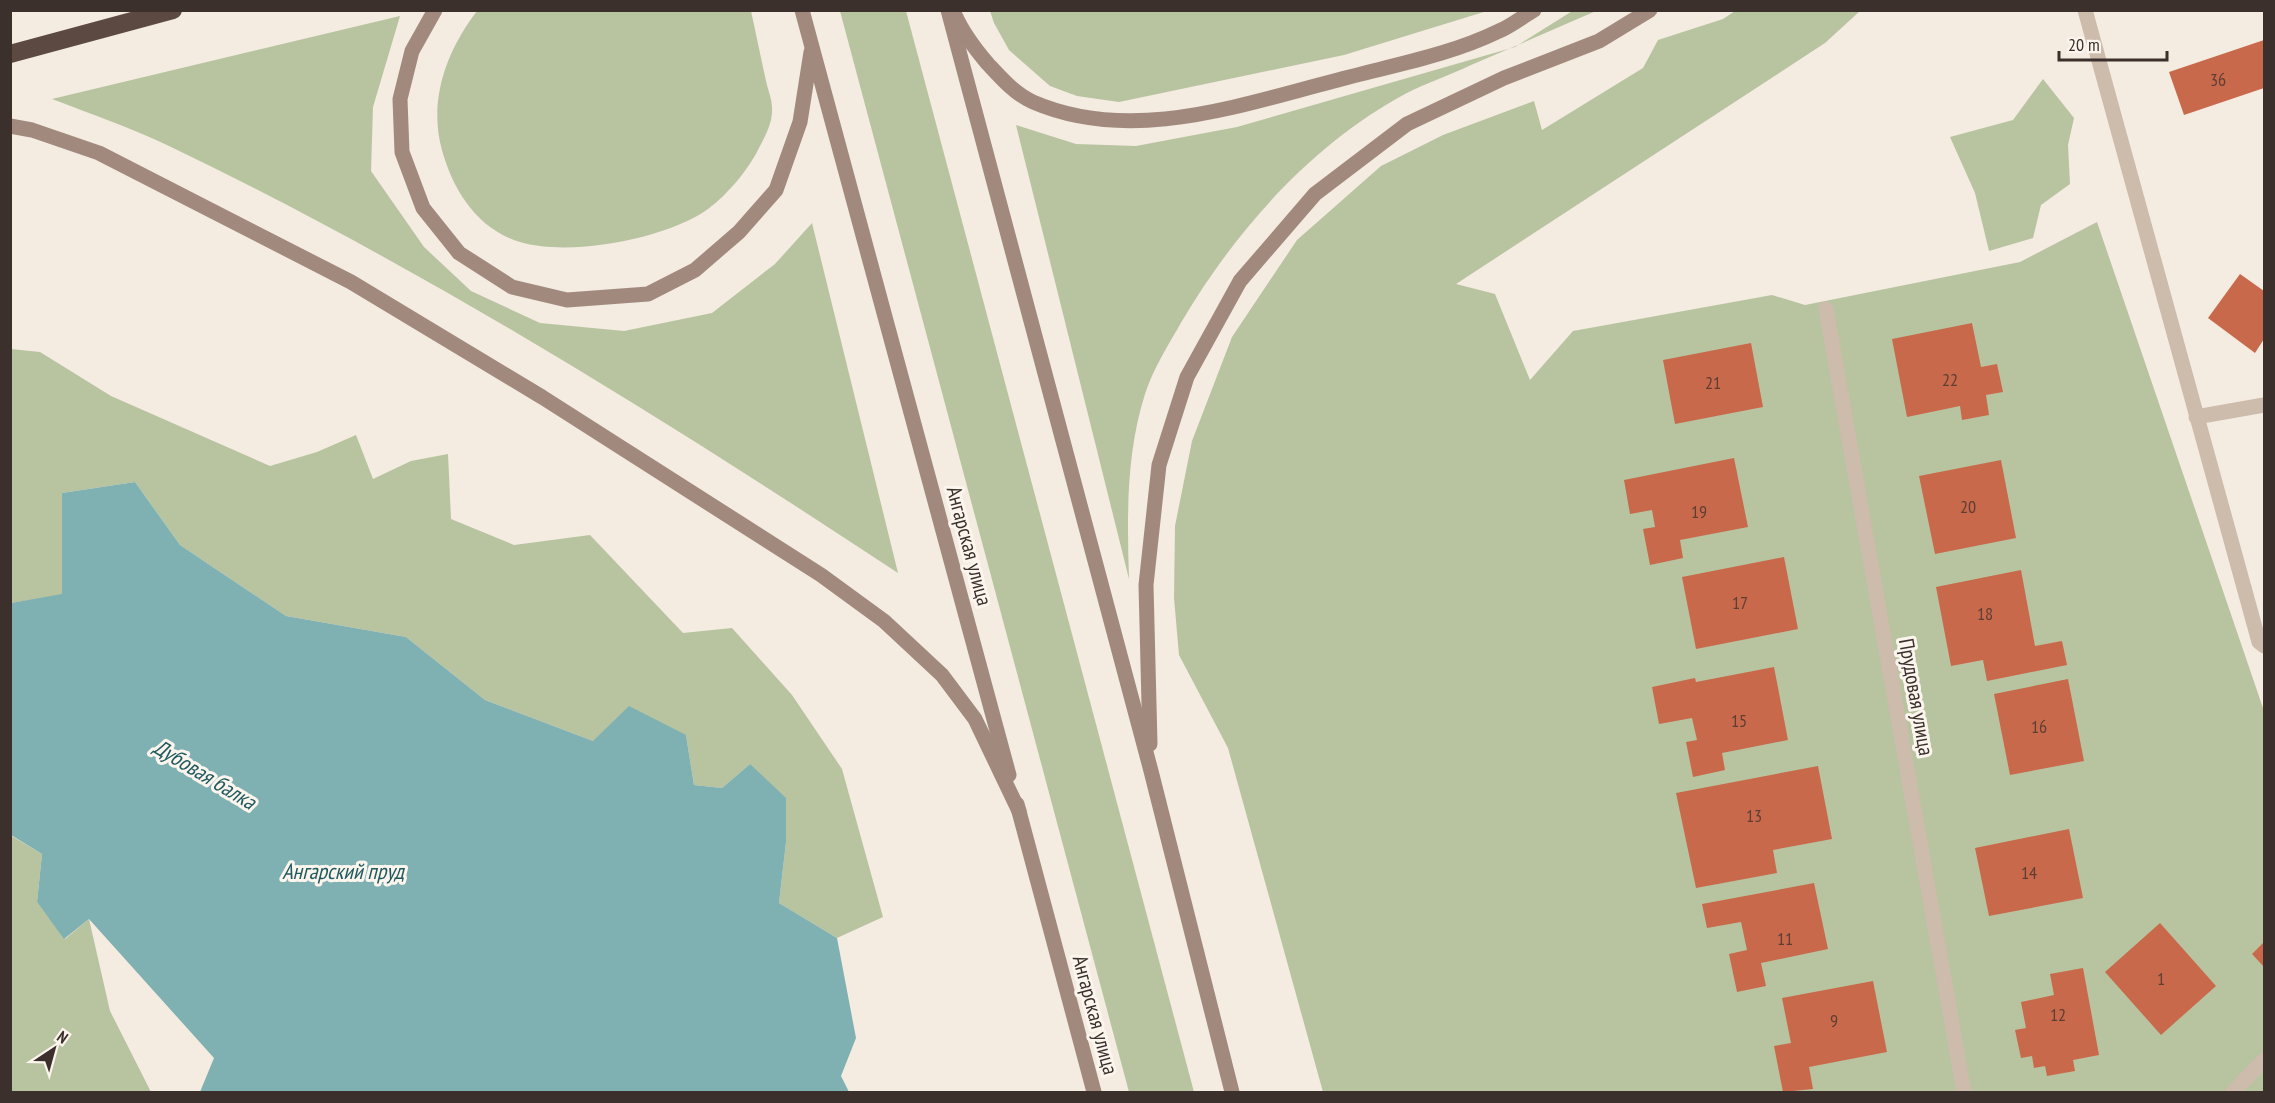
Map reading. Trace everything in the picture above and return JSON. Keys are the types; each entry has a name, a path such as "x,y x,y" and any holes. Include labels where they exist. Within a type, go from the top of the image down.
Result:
{"highway":[{"path":"10,54 173,10"}],"main road":[{"path":"435,10 412,51 400,99 402,152 423,208 459,253 512,287 567,300 648,294 695,270 739,232 776,190 800,122 812,46"},
{"name":"Ангарская улица","path":"802,10 1094,1092"},
{"path":"948,10 1151,771 1232,1092"},
{"path":"953,10 982,57 1006,83 1031,102 1070,114 1115,120 1172,120 1236,106 1439,53 1498,32 1534,10"},
{"path":"1151,771 1146,585 1159,465 1187,377 1240,281 1315,194 1407,124 1504,78 1599,41 1650,10"},
{"path":"10,126 32,130 99,153 351,282 542,397 821,576 884,621 942,675 975,719 1019,811"}],"street":[{"path":"2085,10 2259,642 2265,646"},
{"name":"Прудовая улица","path":"1826,309 1964,1092"},
{"path":"2196,417 2265,405"},
{"path":"2234,1092 2265,1060"}],"green space":[{"path":"990,10 1487,11 1344,55 1119,102 1077,96 1050,86 1009,50 994,23"},
{"path":"1574,10 1596,11 1565,24 1519,44"},
{"path":"477,11 751,11 771,101 772,113 769,128 744,172 731,188 708,209 690,220 643,237 590,246 541,246 520,242 491,228 479,218 460,193 442,150 437,113 443,76 449,59 466,26"},
{"path":"840,11 906,11 1194,1092 1129,1092"},
{"path":"1735,11 1860,11 1825,43 1456,284 1495,294 1530,380 1573,331 1772,295 1805,305 2020,262 2097,222 2264,711 2264,1092 1323,1092 1228,748 1179,655 1174,598 1175,526 1192,441 1232,337 1297,240 1381,166 1443,135 1534,101 1542,130 1643,68 1658,40 1723,19"},
{"path":"400,16 373,107 371,171 424,247 471,291 540,323 624,331 712,313 775,264 812,223 898,573 631,402 541,347 357,242 169,146 52,99"},
{"path":"1509,49 1405,94 1338,138 1278,192 1226,254 1182,321 1157,366 1145,394 1134,440 1129,486 1129,579 1016,125 1076,144 1136,146 1237,127"},
{"path":"2043,79 2074,118 2068,145 2070,184 2041,205 2033,238 1989,251 1975,193 1950,137 2013,120"},
{"path":"11,349 40,352 111,396 270,466 317,452 356,435 373,479 411,461 448,454 451,519 514,545 590,535 683,633 732,628 792,695 842,769 883,917 837,938 779,903 786,842 750,764 722,788 694,785 686,735 593,741 485,700 406,637 286,616 180,545 135,482 62,493 62,595 11,603"},
{"path":"10,835 42,854 37,902 65,939 89,919 110,1011 151,1092 11,1092"}],"water":[{"name":"Ангарский пруд","path":"135,482 180,545 286,616 406,637 485,700 593,741 629,706 686,735 694,785 722,788 750,764 786,798 786,842 779,903 837,938 856,1038 841,1076 849,1092 200,1092 214,1058 89,919 64,939 37,902 42,854 11,835 11,603 62,594 62,493"}],"building":[{"path":"2264,40 2264,88 2184,115 2169,72"},
{"path":"2240,274 2264,291 2264,339 2255,353 2208,318"},
{"path":"1972,323 1981,367 1997,364 2003,392 1986,395 1989,415 1962,420 1960,406 1907,417 1892,339"},
{"path":"1751,343 1763,407 1675,424 1663,360"},
{"path":"1734,458 1748,527 1680,540 1683,558 1650,565 1643,529 1655,527 1652,510 1630,514 1624,480"},
{"path":"2001,460 2016,538 1935,554 1919,476"},
{"path":"1784,557 1798,629 1696,649 1682,577"},
{"path":"2021,570 2035,646 2062,641 2067,665 1987,681 1983,660 1951,666 1936,587"},
{"path":"1774,667 1788,740 1722,753 1725,770 1693,777 1686,742 1697,740 1692,718 1659,724 1652,687 1695,678 1696,682"},
{"path":"2068,679 2084,761 2010,775 1994,694"},
{"path":"1818,766 1832,839 1773,850 1777,873 1696,888 1676,793"},
{"path":"2069,829 2083,898 1989,916 1975,848"},
{"path":"1814,883 1828,949 1761,963 1766,986 1737,992 1729,954 1747,950 1741,922 1707,928 1702,904"},
{"path":"2160,923 2216,986 2161,1035 2105,972"},
{"path":"2264,942 2264,967 2252,954"},
{"path":"2083,968 2099,1055 2073,1060 2075,1071 2047,1076 2045,1066 2034,1068 2032,1056 2021,1058 2015,1030 2026,1028 2021,1002 2054,995 2050,974"},
{"path":"1873,981 1887,1052 1809,1067 1813,1089 1783,1092 1774,1046 1791,1043 1782,998"}],"water label":[{"name":"Дубовая балка","path":"205,774"}]}
